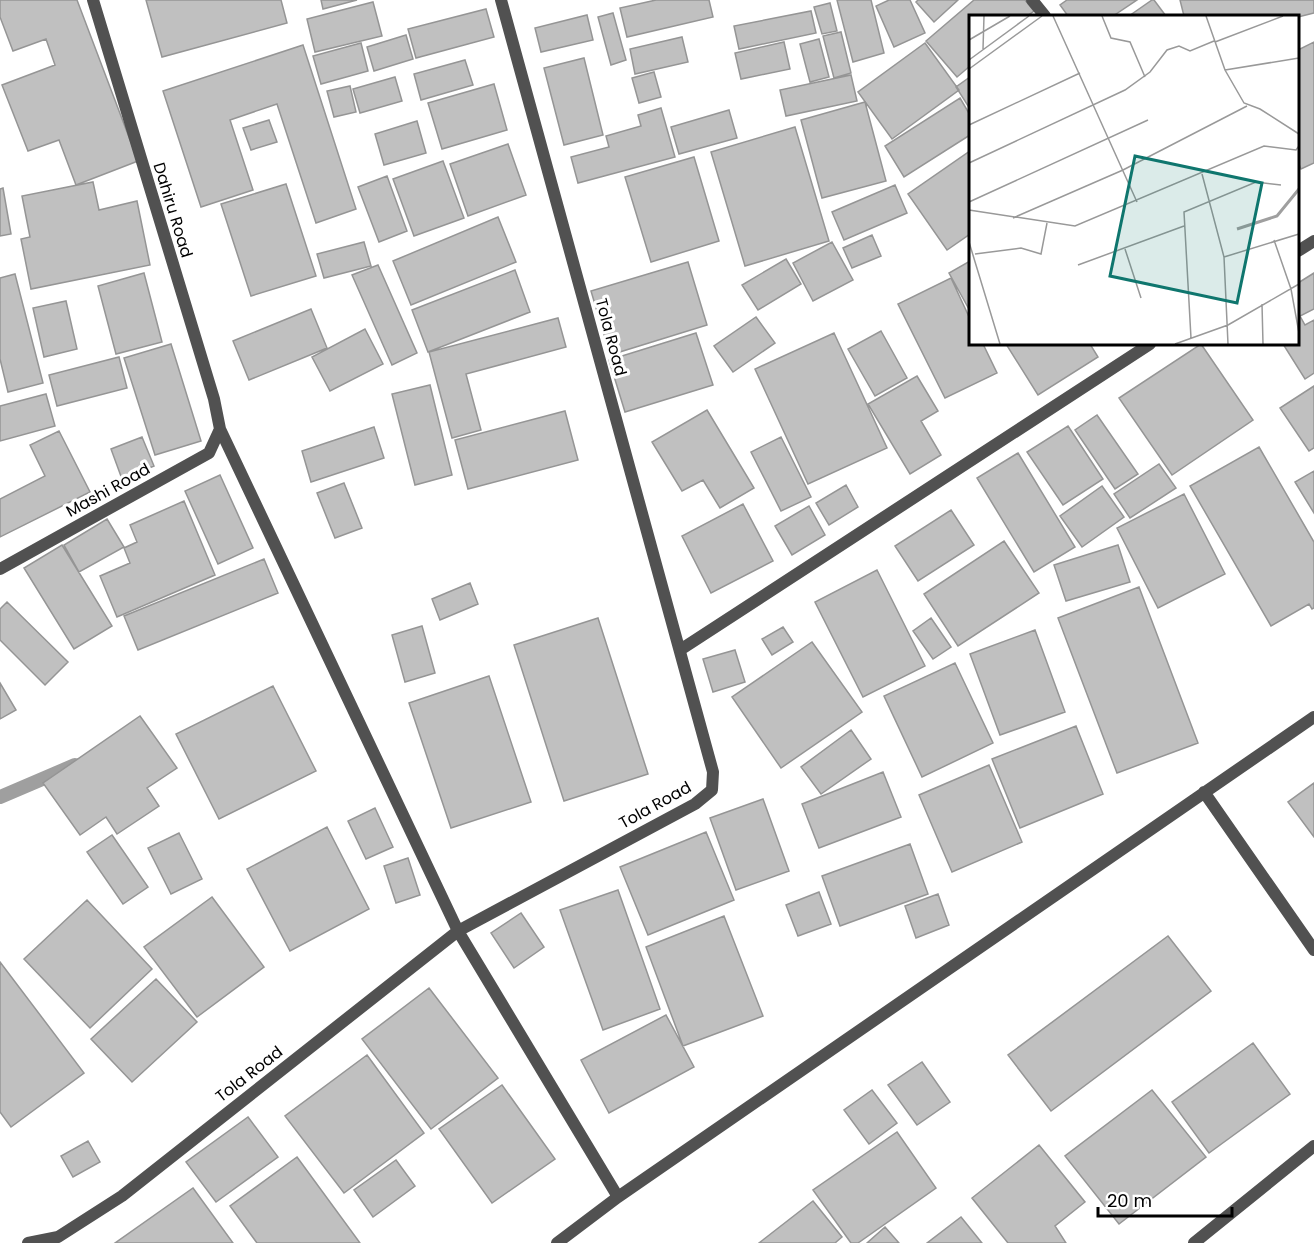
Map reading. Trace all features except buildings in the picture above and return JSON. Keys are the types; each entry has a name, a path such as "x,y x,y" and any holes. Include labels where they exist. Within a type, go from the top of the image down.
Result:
{"street":[{"name":"Dahiru Road","path":"93,0 214,399 220,429 458,931 618,1197"},
{"name":"Tola Road","path":"28,1243 58,1236 122,1196 458,931 694,804 712,790 713,772 501,0"},
{"path":"1032,0 1044,15"},
{"path":"1299,250 1314,241"},
{"path":"680,650 1148,345"},
{"name":"Mashi Road","path":"0,569 209,453 220,429"},
{"path":"557,1243 618,1197 1314,717"},
{"path":"1204,792 1314,950"},
{"path":"1194,1243 1314,1146"}],"waterway":[{"path":"0,797 75,765"}]}
